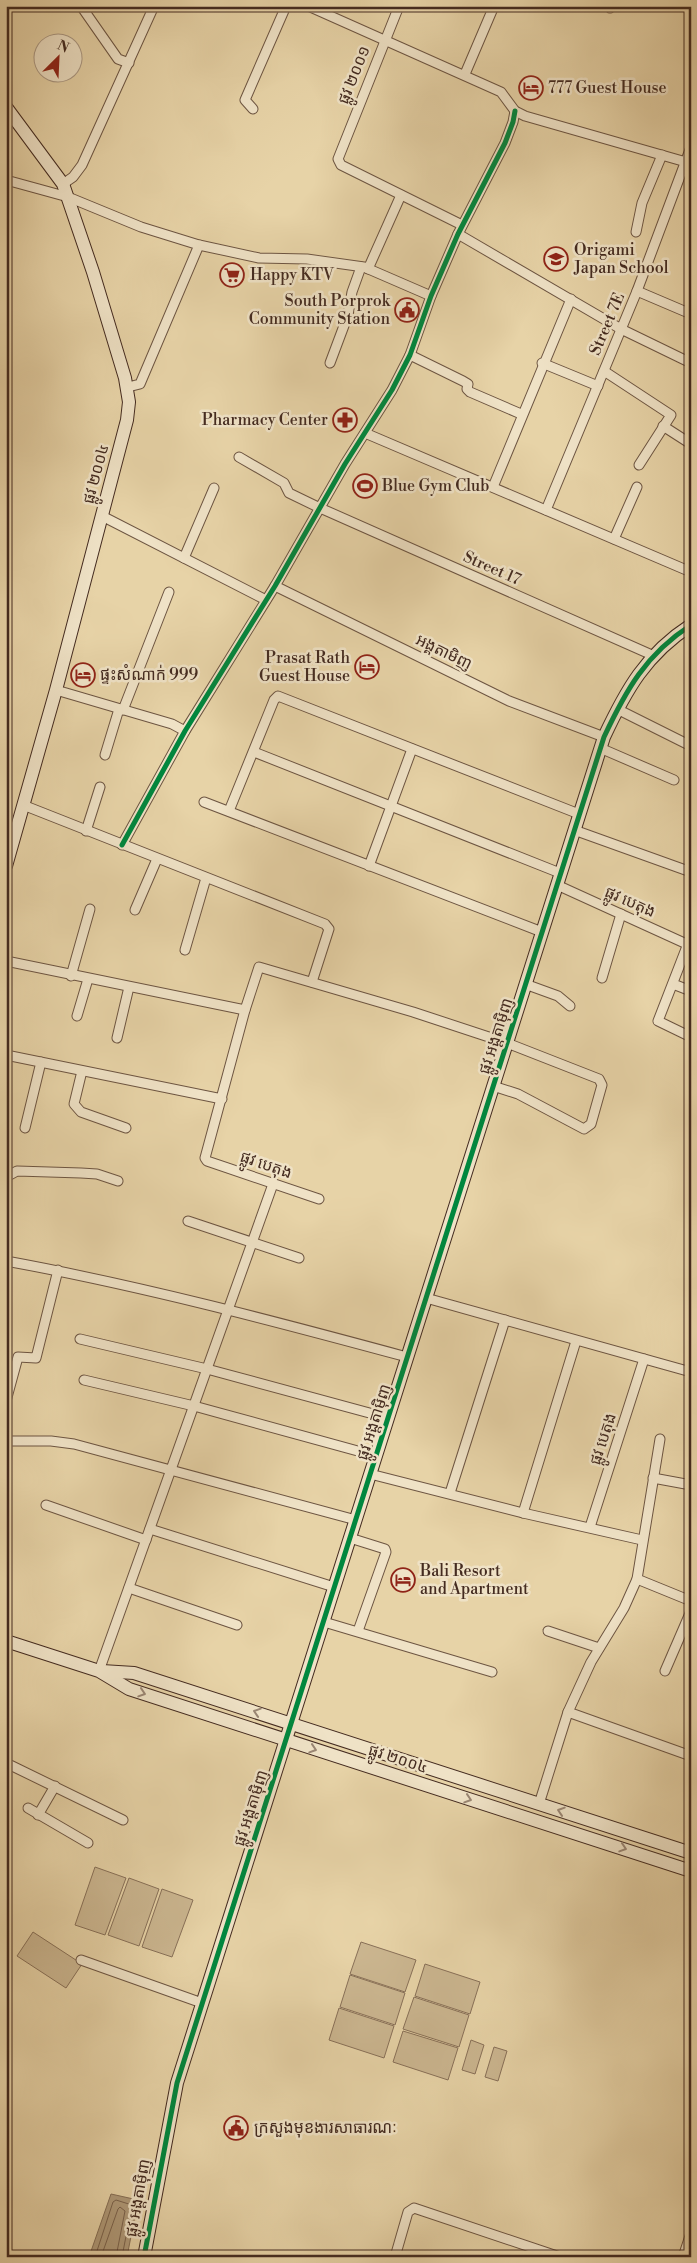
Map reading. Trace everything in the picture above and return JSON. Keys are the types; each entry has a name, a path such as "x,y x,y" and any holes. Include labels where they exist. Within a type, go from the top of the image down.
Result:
{"main road":[{"name":"ផ្លូវ ២០០៤","path":"6,107 63,184 128,387 128,420 56,690 6,866"},
{"name":"ផ្លូវ អង្តតាម៉ិញ","path":"144,2257 177,2083 602,742 617,709 637,675 652,655 688,629"},
{"name":"ផ្លូវ ២០០៤","path":"6,1641 99,1671 129,1689 691,1870"},
{"name":"ផ្លូវ ២០០៤","path":"99,1671 134,1673 691,1853"}],"street":[{"path":"81,6 118,59 129,63"},
{"path":"63,184 72,178 82,165 154,6"},
{"path":"253,109 245,100 286,6"},
{"path":"308,6 385,38 500,92 515,111 526,116 686,162"},
{"name":"ផ្លូវ ២០០១","path":"399,6 338,155 341,165 401,195"},
{"path":"464,74 494,6"},
{"path":"122,845 185,731 275,586 392,390 410,354 431,296 462,225 497,162 513,122 515,111"},
{"name":"Street 7E","path":"546,510 637,290 691,147"},
{"path":"636,232 642,203 662,155"},
{"path":"6,180 68,197 142,227 199,245 259,258 307,259 364,268 431,296"},
{"path":"330,363 348,315 352,292 401,195 462,225"},
{"path":"458,234 571,298 621,330 691,363"},
{"path":"128,387 140,384 199,245"},
{"path":"637,290 691,314"},
{"path":"493,487 521,414 571,298"},
{"path":"410,354 468,384 467,389 470,392 521,414"},
{"path":"542,364 598,386"},
{"path":"604,371 670,415 639,465"},
{"path":"663,426 691,444"},
{"path":"365,433 691,572"},
{"name":"Street 17","path":"239,458 284,482 289,493 320,508 652,655"},
{"path":"614,540 637,486"},
{"path":"184,558 214,488"},
{"path":"102,516 266,600"},
{"name":"អង្គតាមិញ","path":"275,586 509,701 602,742 674,780"},
{"path":"105,755 121,709 169,592"},
{"path":"56,690 172,724 185,731"},
{"path":"229,811 274,700 278,696 579,814"},
{"path":"617,709 691,746"},
{"path":"369,866 412,749"},
{"name":"ផ្លូវ បេតុង","path":"254,752 391,807 558,879 621,914 690,942"},
{"path":"86,831 100,787"},
{"path":"204,802 542,932"},
{"path":"23,805 326,924 329,929 312,982"},
{"path":"574,830 691,872"},
{"path":"135,910 158,859"},
{"path":"185,950 206,878"},
{"path":"71,976 90,909"},
{"path":"602,978 621,914"},
{"path":"690,942 659,1018 661,1024 691,1037"},
{"path":"6,961 71,976 245,1010"},
{"path":"6,1055 222,1099 245,1010 259,967 414,1012 506,1043 602,1082 591,1124 584,1128 518,1094 493,1086"},
{"path":"77,1016 88,979"},
{"path":"525,984 558,996 570,1006"},
{"path":"673,984 691,991"},
{"path":"117,1038 129,987"},
{"path":"25,1128 41,1062"},
{"path":"82,1071 73,1100 77,1109 126,1128"},
{"name":"ផ្លូវ បេតុង","path":"222,1099 204,1158 207,1161 319,1199"},
{"path":"6,1176 17,1172 80,1173 97,1174 118,1181"},
{"path":"99,1671 273,1184"},
{"path":"188,1221 299,1258"},
{"path":"6,1260 228,1309 407,1357"},
{"path":"6,1401 18,1357 36,1358 58,1270"},
{"path":"426,1298 691,1372"},
{"path":"450,1493 505,1320"},
{"path":"80,1339 207,1368 388,1418"},
{"path":"523,1513 576,1341"},
{"name":"ផ្លូវ បេតុង","path":"590,1527 644,1359"},
{"path":"84,1380 194,1406 376,1456"},
{"path":"538,1804 568,1712 599,1648 624,1608 636,1579 660,1439"},
{"path":"6,1441 51,1441 74,1444 356,1520"},
{"path":"370,1474 523,1513 642,1540"},
{"path":"653,1478 691,1484"},
{"path":"46,1505 146,1540"},
{"path":"150,1529 334,1587"},
{"path":"350,1538 385,1549 386,1552 358,1631"},
{"path":"636,1579 691,1601"},
{"path":"129,1588 238,1625"},
{"path":"665,1671 691,1610"},
{"path":"324,1622 492,1672"},
{"path":"548,1631 599,1648"},
{"path":"568,1712 691,1756"},
{"path":"6,1762 123,1820"},
{"path":"38,1815 55,1786"},
{"path":"28,1808 88,1843"},
{"path":"81,1960 202,2003"},
{"path":"395,2257 408,2212 414,2208 560,2257"},
{"path":"683,2257 691,2233"}],"shaded area":[{"path":"95,1867 126,1878 105,1935 75,1925"},
{"path":"129,1878 159,1889 139,1946 108,1935"},
{"path":"162,1889 193,1900 172,1957 142,1947"},
{"path":"33,1932 82,1964 66,1988 17,1956"},
{"path":"361,1942 416,1960 405,1992 350,1974"},
{"path":"425,1964 480,1982 470,2014 415,1996"},
{"path":"350,1975 405,1993 395,2025 340,2007"},
{"path":"414,1997 469,2015 459,2047 403,2029"},
{"path":"339,2008 394,2026 384,2058 329,2040"},
{"path":"403,2031 458,2048 448,2080 393,2062"},
{"path":"471,2040 484,2045 475,2074 462,2070"},
{"path":"494,2047 507,2051 498,2081 485,2077"}],"water":[{"path":"111,2194 138,2200 127,2257 89,2257"}],"cycle path":[{"path":"122,845 185,731 275,586 345,464 392,390 410,355 431,296 458,234 505,143 515,111"},
{"path":"144,2257 177,2083 604,737 629,689 649,661 675,636 691,625"}],"place":[{"name":"777 Guest House","path":"531,88"},
{"name":"Origami Japan School","path":"556,259"},
{"name":"Happy KTV","path":"232,275"},
{"name":"South Porprok Community Station","path":"407,310"},
{"name":"Pharmacy Center","path":"345,420"},
{"name":"Blue Gym Club","path":"365,486"},
{"name":"Prasat Rath Guest House","path":"367,667"},
{"name":"ផ្ទះសំណាក់ 999","path":"83,675"},
{"name":"Bali Resort and Apartment","path":"403,1580"},
{"name":"ក្រសួងមុខងារសាធារណៈ","path":"236,2128"}]}
